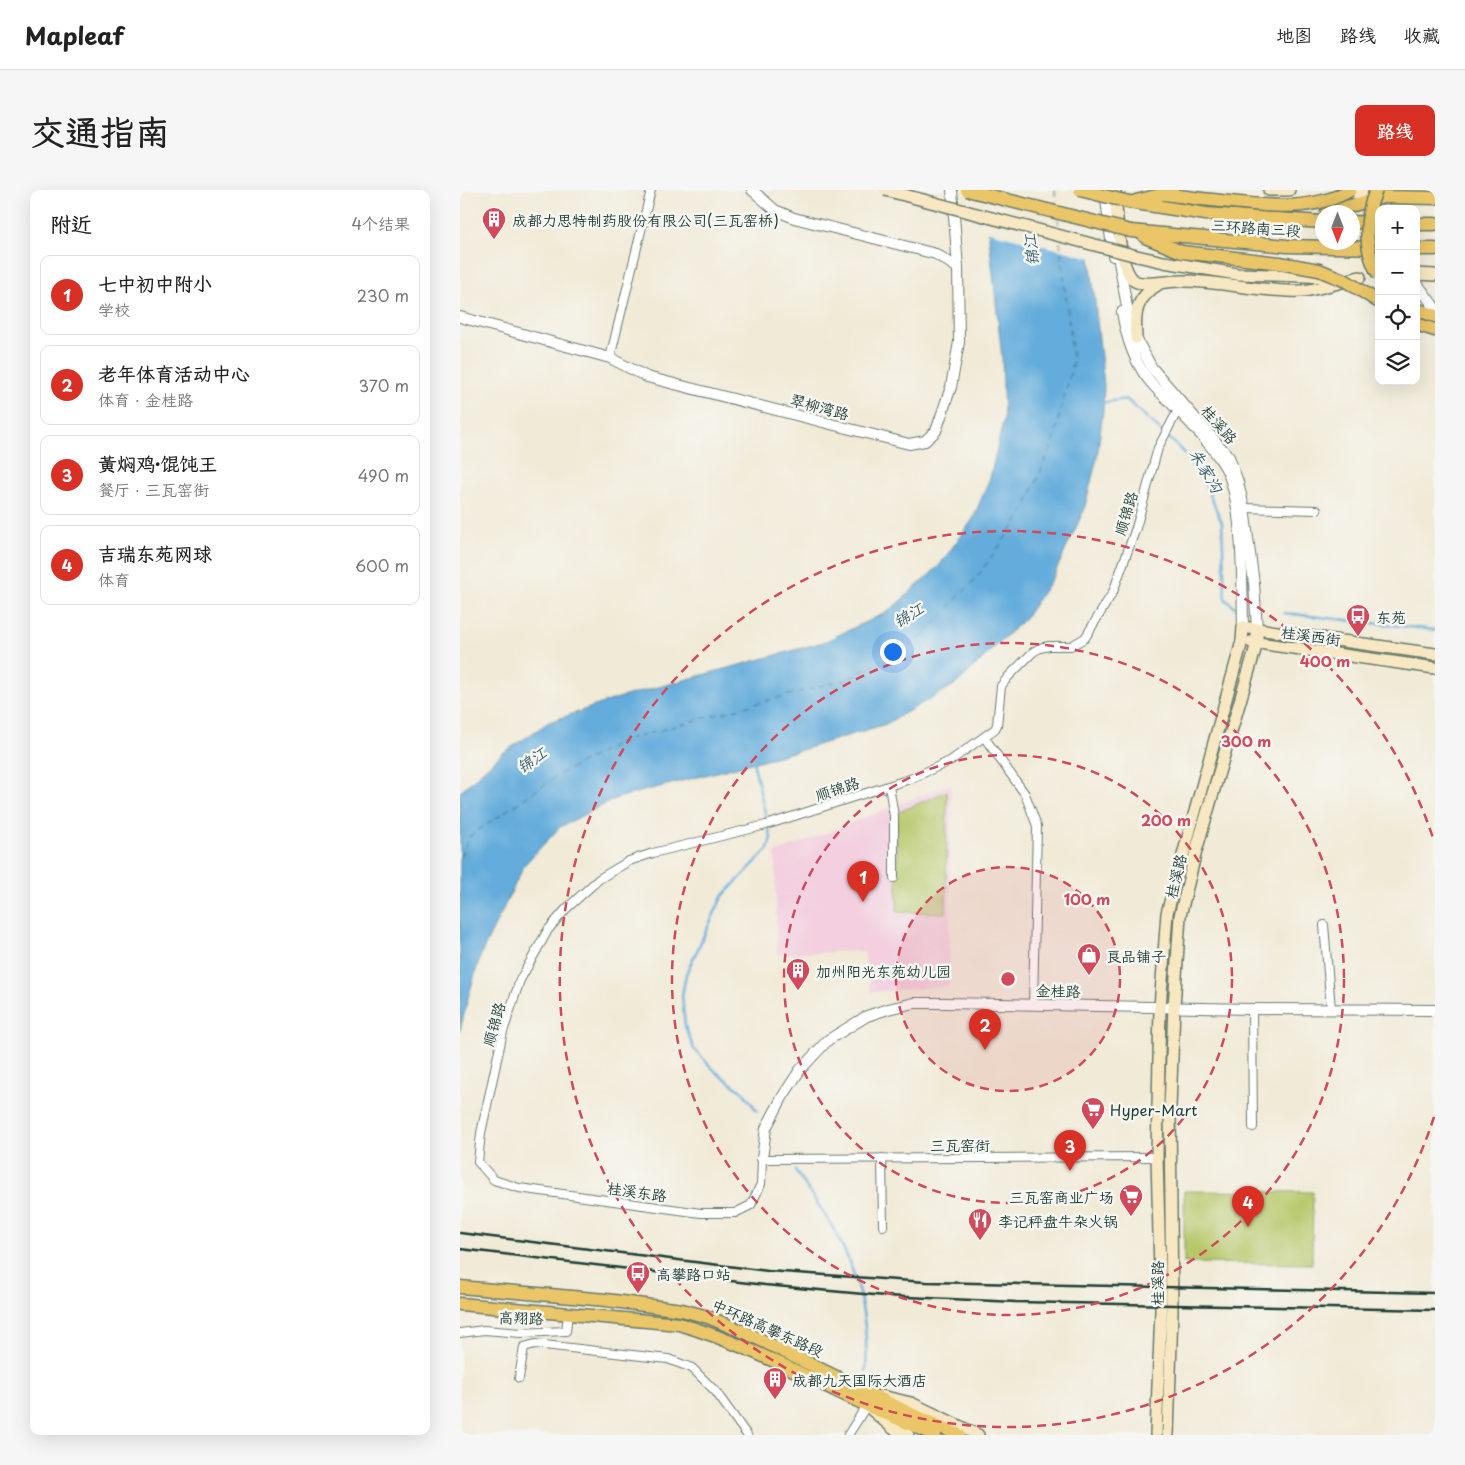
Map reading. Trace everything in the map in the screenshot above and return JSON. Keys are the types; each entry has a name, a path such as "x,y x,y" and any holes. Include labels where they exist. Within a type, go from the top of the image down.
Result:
{"main road":[{"path":"886,190 1164,262 1237,274 1295,277 1375,276"},
{"path":"967,190 1131,232 1182,252 1280,263 1319,270 1346,282 1375,300"},
{"name":"三环路南三段","path":"1080,190 1129,202 1206,214 1315,222"},
{"path":"1115,190 1119,240 1127,273 1135,282 1147,284 1164,281 1185,281 1302,291 1360,277"},
{"path":"1268,190 1289,190"},
{"path":"1337,190 1384,192 1435,198"},
{"path":"1129,202 1164,194 1286,206 1325,202 1339,197 1350,190"},
{"path":"1347,205 1384,192"},
{"path":"1375,269 1368,246 1367,227 1371,201 1384,192"},
{"path":"1295,221 1315,216"},
{"path":"1360,222 1375,223"},
{"path":"1420,224 1435,224"},
{"name":"三环路南三段","path":"1131,232 1287,246 1375,248"},
{"path":"1420,249 1435,249"},
{"path":"1420,274 1435,275"},
{"path":"1136,338 1135,318 1139,302 1152,288 1164,281"},
{"path":"1420,310 1435,316"},
{"path":"1420,325 1435,330"},
{"name":"桂溪西街","path":"1243,627 1435,654"},
{"name":"桂溪路","path":"1156,1435 1161,1311 1157,1157 1160,1007 1167,913 1242,641 1243,627"},
{"name":"桂溪路","path":"1168,1435 1172,1311 1170,1107 1180,916 1196,851 1257,643 1257,629"},
{"name":"桂溪西街","path":"1242,641 1435,668"},
{"name":"中环路高攀东路段","path":"460,1287 606,1300 682,1310 708,1317 749,1334 910,1424 935,1435"},
{"name":"中环路高攀东路段","path":"460,1304 679,1324 704,1331 870,1400"},
{"path":"870,1400 894,1429 910,1424"},
{"path":"870,1400 911,1403 978,1435"},
{"name":"中环路高攀东路段","path":"910,1424 959,1435"}],"street":[{"path":"610,358 651,190"},
{"path":"752,190 775,210 794,218 936,254 958,268"},
{"name":"翠柳湾路","path":"460,317 610,358 648,377 909,444 925,441 936,431 951,387 959,342 958,268 952,190"},
{"name":"桂溪路","path":"1105,190 1124,328 1130,348 1148,379 1180,406 1228,457 1238,482 1244,508 1254,584 1257,629"},
{"name":"桂溪路","path":"1110,190 1118,256 1129,318 1136,338 1152,368 1225,466 1233,489 1238,531 1243,627"},
{"path":"936,254 950,248 956,235"},
{"path":"1420,287 1435,308"},
{"name":"顺锦路","path":"478,1162 481,1133 503,1032 520,980 548,930 566,909 599,879 629,862 654,853 770,824 910,779 950,761 995,729 1001,686 1033,652 1049,646 1071,646 1085,638 1113,592 1136,528 1158,448 1180,406"},
{"path":"1244,508 1317,510"},
{"path":"984,737 1024,794 1037,826 1033,1004"},
{"path":"889,786 894,816 894,878"},
{"path":"1324,925 1331,1010"},
{"name":"金桂路","path":"762,1159 766,1128 783,1096 800,1070 828,1040 867,1016 914,1003 1435,1010"},
{"path":"1252,1009 1254,1127"},
{"name":"三瓦窑街","path":"762,1159 1157,1157"},
{"path":"882,1158 883,1226"},
{"name":"桂溪东路","path":"478,1162 494,1180 519,1188 701,1214 735,1214 751,1205 761,1184 762,1159"},
{"name":"高翔路","path":"460,1333 484,1330 521,1333 566,1331 568,1314"},
{"path":"519,1378 524,1347 535,1344 668,1359 692,1368 716,1392 747,1435"},
{"path":"848,1435 870,1400"}],"shaded area":[{"path":"951,784 949,986 871,992 864,951 777,954 775,853"}],"green space":[{"path":"947,791 946,913 897,912 897,813"},
{"path":"1184,1191 1313,1192 1312,1264 1184,1263"}],"water":[{"name":"锦江","path":"984,190 1090,256 1104,385 1103,411 1097,458 1084,510 1053,577 1025,618 956,684 886,724 805,749 617,798 560,827 525,864 481,954 460,1031 460,792 500,755 549,722 618,698 824,642 889,611 939,566 973,519 990,478 1004,418 1002,358"}],"pier":[{"path":"981,190 1087,190 1092,258 985,231"}],"waterway":[{"name":"朱家沟","path":"1100,403 1126,399 1183,451 1206,486 1222,523 1225,599 1236,608"},
{"name":"朱家沟","path":"1284,613 1435,630"},
{"path":"753,761 771,838 768,849 722,897 686,974 682,996 685,1026 694,1049 716,1072 744,1093 757,1111"},
{"path":"795,1170 833,1228 849,1262 860,1297 866,1334 866,1371"}],"ferry route":[{"path":"1055,190 1056,207"},
{"path":"1058,218 1059,229"},
{"path":"460,857 470,836 561,773 628,739 850,678 919,640 977,577 1023,513 1053,442 1073,362 1060,241"}],"railway":[{"path":"460,1233 768,1271 926,1282 1435,1293"},
{"path":"460,1249 765,1285 885,1296 1016,1302 1435,1310"}],"place":[{"name":"成都力思特制药股份有限公司(三瓦窑桥)","path":"494,240"},
{"name":"东苑","path":"1358,637"},
{"name":"七中初中附小","path":"863,902"},
{"name":"良品铺子","path":"1089,976"},
{"name":"加州阳光东苑幼儿园","path":"798,991"},
{"name":"老年体育活动中心","path":"985,1050"},
{"name":"Hyper-Mart","path":"1093,1130"},
{"name":"黄焖鸡·馄饨王","path":"1070,1171"},
{"name":"三瓦窑商业广场","path":"1131,1217"},
{"name":"吉瑞东苑网球","path":"1248,1227"},
{"name":"李记秤盘牛杂火锅","path":"980,1241"},
{"name":"高攀路口站","path":"638,1294"},
{"name":"成都九天国际大酒店","path":"775,1400"}]}
